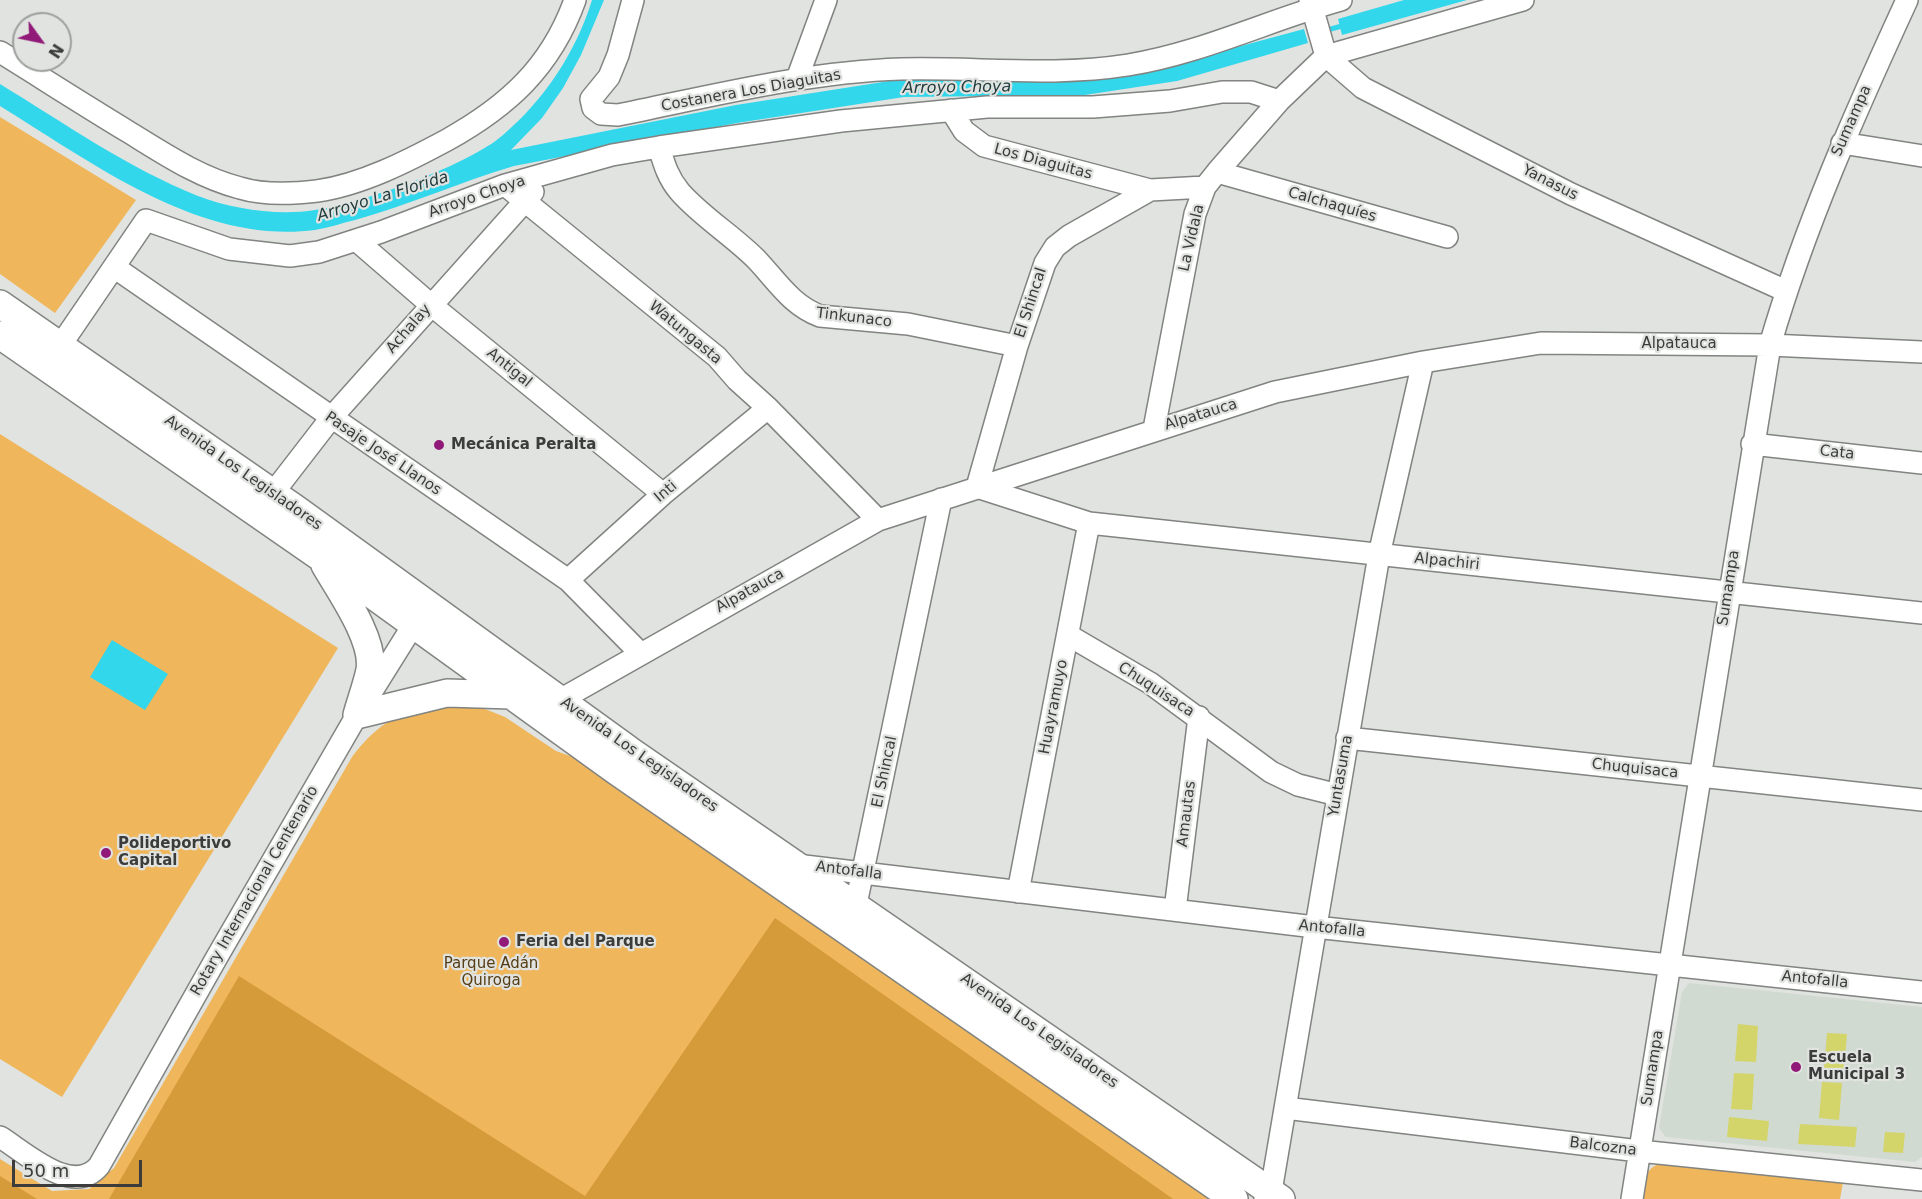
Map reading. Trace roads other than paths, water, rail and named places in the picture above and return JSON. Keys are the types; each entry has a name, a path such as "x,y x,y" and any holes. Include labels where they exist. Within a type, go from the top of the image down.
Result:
{"main road":[{"name":"Avenida Los Legisladores","path":"0,304 273,493 420,613 512,695 553,710 798,865 1272,1196"},
{"name":"Avenida Los Legisladores","path":"0,335 320,557 420,613 553,710 742,858 1234,1199"},
{"path":"320,557 353,614 367,647 370,668 357,715 447,693 512,695"}],"street":[{"path":"0,52 190,170 241,189 283,193 318,191 364,178 426,152 504,104 528,81 550,51 575,0"},
{"name":"Costanera Los Diaguitas","path":"633,0 618,55 609,77 591,99 593,108 601,114 618,115 797,79 901,69 1068,72 1127,65 1318,26 1341,0"},
{"path":"797,79 826,0"},
{"path":"1318,26 1523,0"},
{"name":"Sumampa","path":"1632,1199 1752,444 1770,345 1786,291 1842,143 1907,0"},
{"name":"La Vidala","path":"1154,429 1196,214 1211,179 1279,101 1318,26"},
{"name":"Yanasus","path":"1318,26 1363,88 1571,194 1786,291"},
{"name":"Arroyo Choya","path":"114,267 146,220 229,249 290,256 319,252 356,240 505,185 612,155 659,147 841,121 987,107 1093,107 1170,101 1222,92 1251,92 1279,101"},
{"name":"Los Diaguitas","path":"951,111 964,131 984,146 1150,190"},
{"path":"1842,143 1922,156"},
{"name":"Tinkunaco","path":"659,147 666,172 681,193 756,259 790,298 807,311 820,316 908,324 1017,346"},
{"name":"Achalay","path":"273,493 331,418 430,304 553,171"},
{"name":"El Shincal","path":"977,487 1017,346 1045,263 1055,247 1068,236 1150,190 1211,179"},
{"name":"Calchaquíes","path":"1211,179 1447,237"},
{"name":"Watungasta","path":"505,185 717,357 737,381 768,408 878,520"},
{"name":"Antigal","path":"356,240 430,304 663,494"},
{"path":"60,346 114,267"},
{"name":"Pasaje José Llanos","path":"114,267 568,580 640,653"},
{"name":"Alpatauca","path":"553,710 640,653 878,520 1154,429 1275,392 1423,362 1541,343 1770,345 1922,352"},
{"name":"Yuntasuma","path":"1272,1196 1284,1108 1378,555 1423,362"},
{"name":"Inti","path":"568,580 663,494 768,408"},
{"name":"Cata","path":"1752,444 1922,463"},
{"name":"Alpachiri","path":"977,487 1089,523 1922,614"},
{"name":"El Shincal","path":"856,904 941,499"},
{"name":"Huayramuyo","path":"1018,892 1089,523"},
{"name":"Rotary Internacional Centenario","path":"0,1137 66,1178 84,1177 99,1166 357,715 420,613"},
{"name":"Chuquisaca","path":"1068,635 1150,683 1271,772 1298,785 1338,795"},
{"name":"Amautas","path":"1174,910 1199,717"},
{"name":"Chuquisaca","path":"1347,738 1922,800"},
{"name":"Antofalla","path":"742,858 1315,927 1922,992"},
{"name":"Balcozna","path":"1284,1108 1640,1151 1922,1180"}],"water":[{"name":"Arroyo La Florida","path":"592,0 604,0 581,55 563,88 542,118 511,150 736,105 902,79 1174,64 1304,29 1308,43 1177,81 1085,95 904,97 737,123 514,166 375,214 315,230 272,231 230,225 189,212 149,195 110,174 0,106 0,84 121,159 172,185 211,201 271,212 315,210 359,200 413,182 466,159 503,135 532,106 557,74 577,38"},
{"path":"1404,0 1467,0 1342,35 1338,19"},
{"path":"112,640 168,674 145,710 90,677"}],"waterway":[{"name":"Arroyo Choya","path":"1323,31 1346,25"}],"place":[{"name":"Mecánica Peralta","path":"439,445"},
{"name":"Polideportivo Capital","path":"106,853"},
{"name":"Feria del Parque","path":"504,942"},
{"name":"Escuela Municipal 3","path":"1796,1067"}],"park label":[{"name":"Parque Adán Quiroga","path":"491,972"}]}
